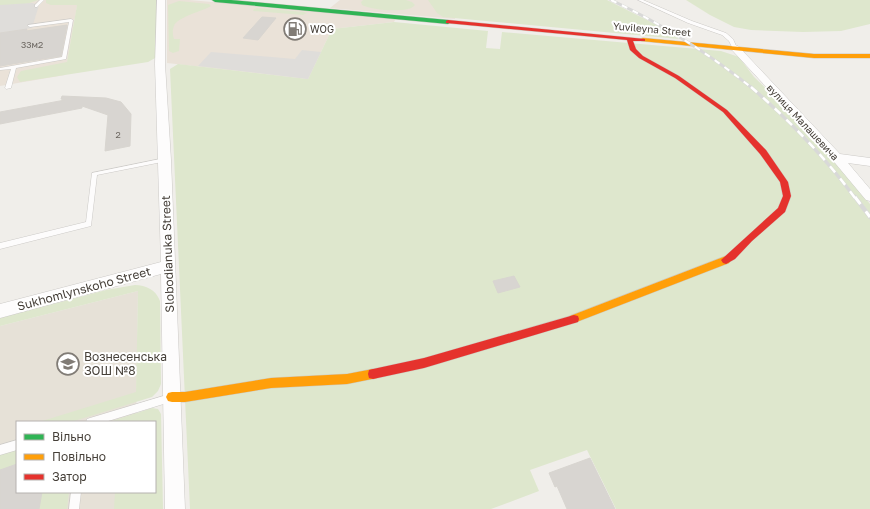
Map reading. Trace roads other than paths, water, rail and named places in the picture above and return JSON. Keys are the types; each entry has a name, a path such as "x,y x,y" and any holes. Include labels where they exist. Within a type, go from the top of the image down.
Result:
{"main road":[{"name":"Yuvileyna Street","path":"215,0 814,56 870,56"},
{"path":"172,397 185,397 277,382 347,379 424,363 600,310 723,262 732,256 782,210 787,196 784,182 763,152 725,110 677,77 641,57 633,50 629,38"}],"street":[{"name":"Slobodianuka Street","path":"161,0 160,64 165,160 175,509"},
{"name":"вулиця Малашевича","path":"735,48 836,157 870,197"},
{"path":"836,157 870,162"},
{"name":"Sukhomlynskoho Street","path":"0,311 168,266"}],"lane":[{"path":"36,6 42,0"},
{"path":"640,0 690,22 724,34 731,40 735,48"},
{"path":"0,69 64,58 71,20 30,26"},
{"path":"8,88 14,67"},
{"path":"0,246 89,224 94,174 165,160"},
{"path":"93,421 172,397"},
{"path":"0,450 16,445"},
{"path":"74,509 76,493"}],"railway":[{"path":"611,0 630,9 684,40 719,63 752,88"},
{"path":"751,87 806,140 832,168 855,198"},
{"path":"855,197 870,217"}],"place":[{"name":"WOG","path":"295,29"},
{"name":"Вознесенська ЗОШ №8","path":"68,364"}]}
